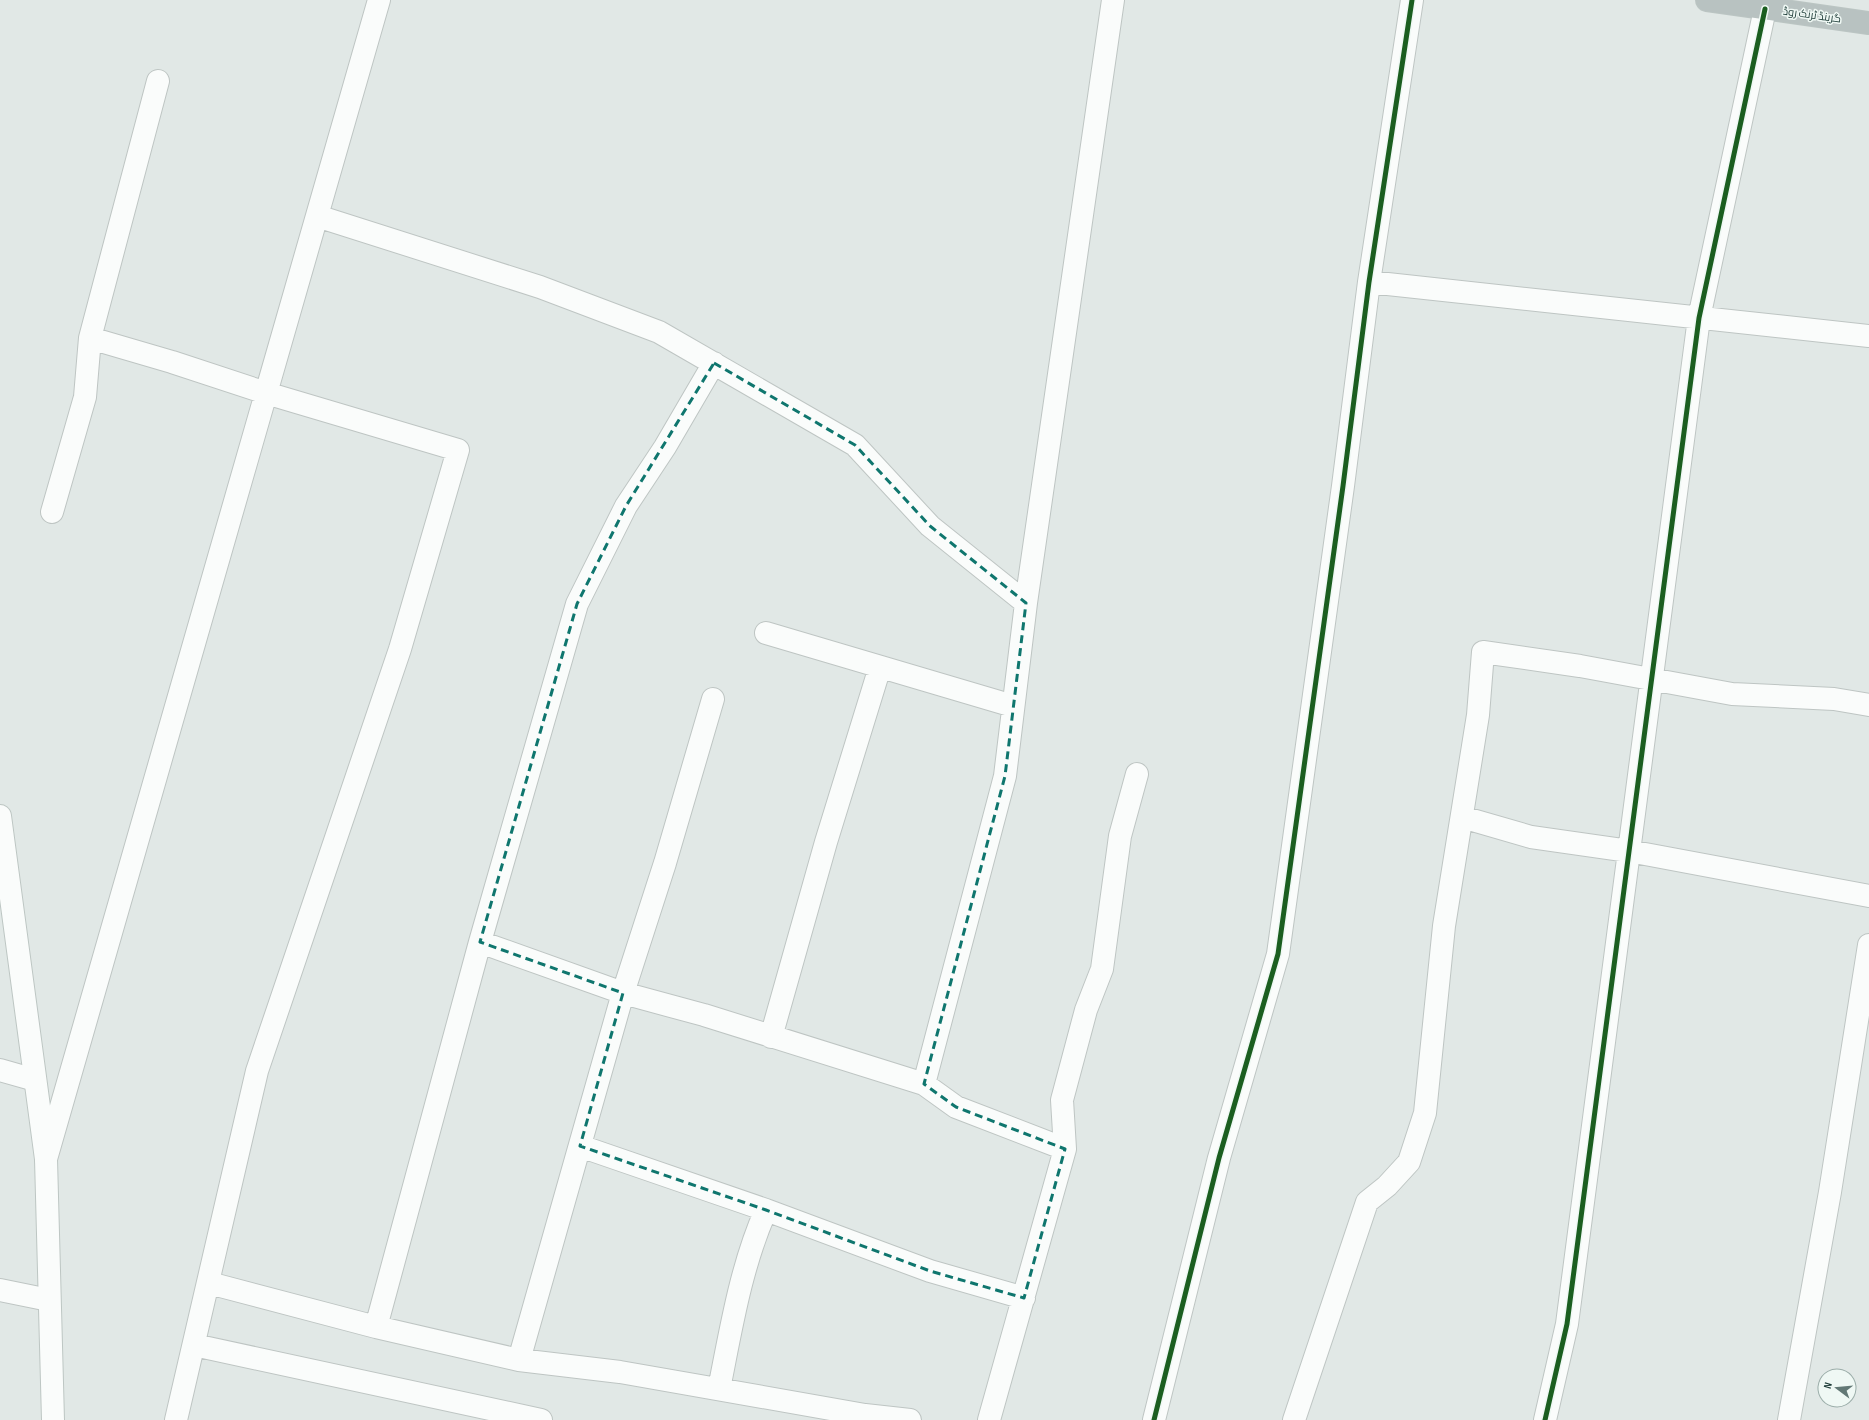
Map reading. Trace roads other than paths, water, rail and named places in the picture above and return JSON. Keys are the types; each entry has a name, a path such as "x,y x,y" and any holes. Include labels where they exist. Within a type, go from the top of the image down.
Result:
{"highway":[{"name":"گرینڈ ٹرنک روڈ","path":"1707,0 1869,23"}],"street":[{"path":"46,1159 379,0"},
{"path":"924,1084 1005,776 1026,603 1113,0"},
{"path":"1154,1420 1219,1158 1278,954 1343,486 1369,282 1412,0"},
{"path":"1545,1420 1566,1324 1699,318 1765,9"},
{"path":"52,512 85,397 90,338 158,81"},
{"path":"317,216 547,290 659,332 855,445 930,526 1026,603"},
{"path":"1369,282 1869,336"},
{"path":"90,338 172,362 266,393 458,450 400,648 257,1071 176,1420"},
{"path":"376,1327 480,942 577,604 626,506 665,447 714,363"},
{"path":"766,633 1014,706"},
{"path":"1294,1420 1367,1202 1387,1186 1409,1162 1425,1113 1444,926 1478,715 1483,652 1652,678 1732,694 1834,699 1869,705"},
{"path":"771,1037 826,842 880,667"},
{"path":"519,1360 623,993 665,863 713,699"},
{"path":"990,1420 1065,1149 1062,1100 1086,1010 1102,969 1120,836 1137,774"},
{"path":"0,816 46,1159 53,1420"},
{"path":"1462,817 1531,837 1629,851 1869,896"},
{"path":"480,942 623,993 704,1015 924,1084 956,1107 1065,1149"},
{"path":"1789,1420 1830,1192 1869,945"},
{"path":"0,1070 35,1080"},
{"path":"580,1146 766,1210 930,1271 1024,1298"},
{"path":"719,1389 731,1330 755,1234 766,1210"},
{"path":"209,1283 376,1327 519,1360 620,1372 864,1415 910,1420"},
{"path":"0,1290 50,1300"},
{"path":"194,1345 541,1420"}]}
